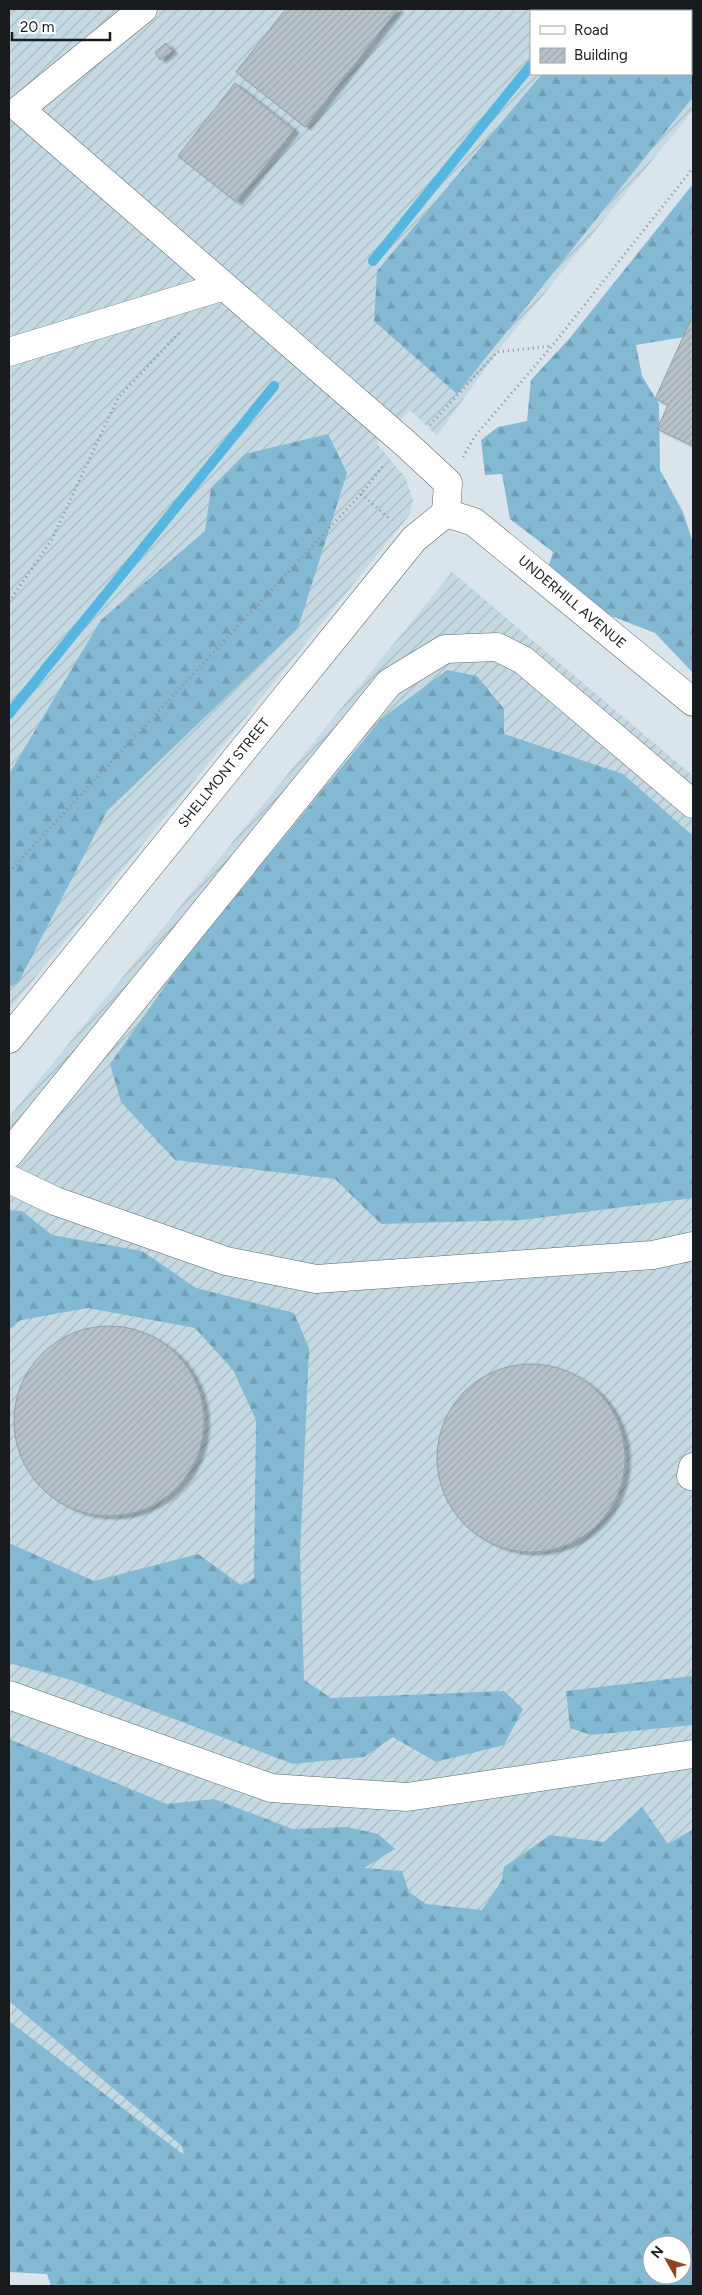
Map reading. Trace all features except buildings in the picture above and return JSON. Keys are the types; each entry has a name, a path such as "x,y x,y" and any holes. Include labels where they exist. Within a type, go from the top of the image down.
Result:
{"street":[{"path":"143,9 14,110 224,286 406,444 448,484 446,513"},
{"path":"9,352 224,286"},
{"name":"UNDERHILL AVENUE","path":"446,513 474,522 693,702"},
{"name":"SHELLMONT STREET","path":"9,1039 414,538 446,513"},
{"path":"9,1154 389,683 445,649 497,647 523,660 693,804"},
{"path":"9,1179 55,1202 226,1261 316,1279 653,1255 693,1246"},
{"path":"9,1695 272,1788 407,1797 693,1754"}],"path":[{"path":"448,484 475,436 552,346 693,168"},
{"path":"9,602 51,541 118,398 184,328"},
{"path":"428,427 497,352 552,346"},
{"path":"9,872 361,494 387,462"},
{"path":"361,494 394,522"}],"shaded area":[{"path":"9,9 693,9 693,110 497,352 437,436 410,410 377,444 405,477 413,500 410,514 9,1010"},
{"path":"452,572 693,776 693,2286 237,2286 9,2102 9,1117"}],"green space":[{"path":"693,9 693,97 457,394 374,321 377,271 541,75 692,75 692,10 596,10"},
{"path":"693,184 693,331 684,337 636,345 642,376 659,404 660,470 683,512 693,543 693,673 655,633 609,615 549,565 553,552 510,519 502,474 485,475 481,440 498,427 527,421 531,380 569,339"},
{"path":"328,434 347,473 298,628 107,811 18,983 9,987 9,774 101,620 205,531 211,488 245,454"},
{"path":"447,670 477,676 504,709 504,734 623,774 693,836 693,1198 522,1220 381,1224 335,1179 175,1160 121,1102 110,1064 185,958 381,719"},
{"path":"9,1210 22,1211 52,1235 142,1251 196,1288 294,1313 309,1348 300,1555 304,1680 331,1698 504,1691 523,1709 504,1745 436,1762 393,1737 364,1757 293,1764 71,1680 9,1663 9,1543 94,1581 198,1554 241,1585 254,1578 256,1420 233,1370 195,1328 88,1308 21,1320 9,1330"},
{"path":"693,1676 693,1725 591,1735 570,1728 566,1691"},
{"path":"9,1739 167,1804 214,1799 293,1829 347,1827 378,1834 395,1849 364,1868 402,1871 409,1892 426,1904 482,1910 502,1880 504,1867 550,1835 604,1842 642,1807 668,1844 693,1829 693,2286 51,2286 47,2274 9,2272 9,2021 184,2155 182,2146 9,2001"}],"waterway":[{"path":"373,261 530,66"},
{"path":"9,714 274,386"}]}
